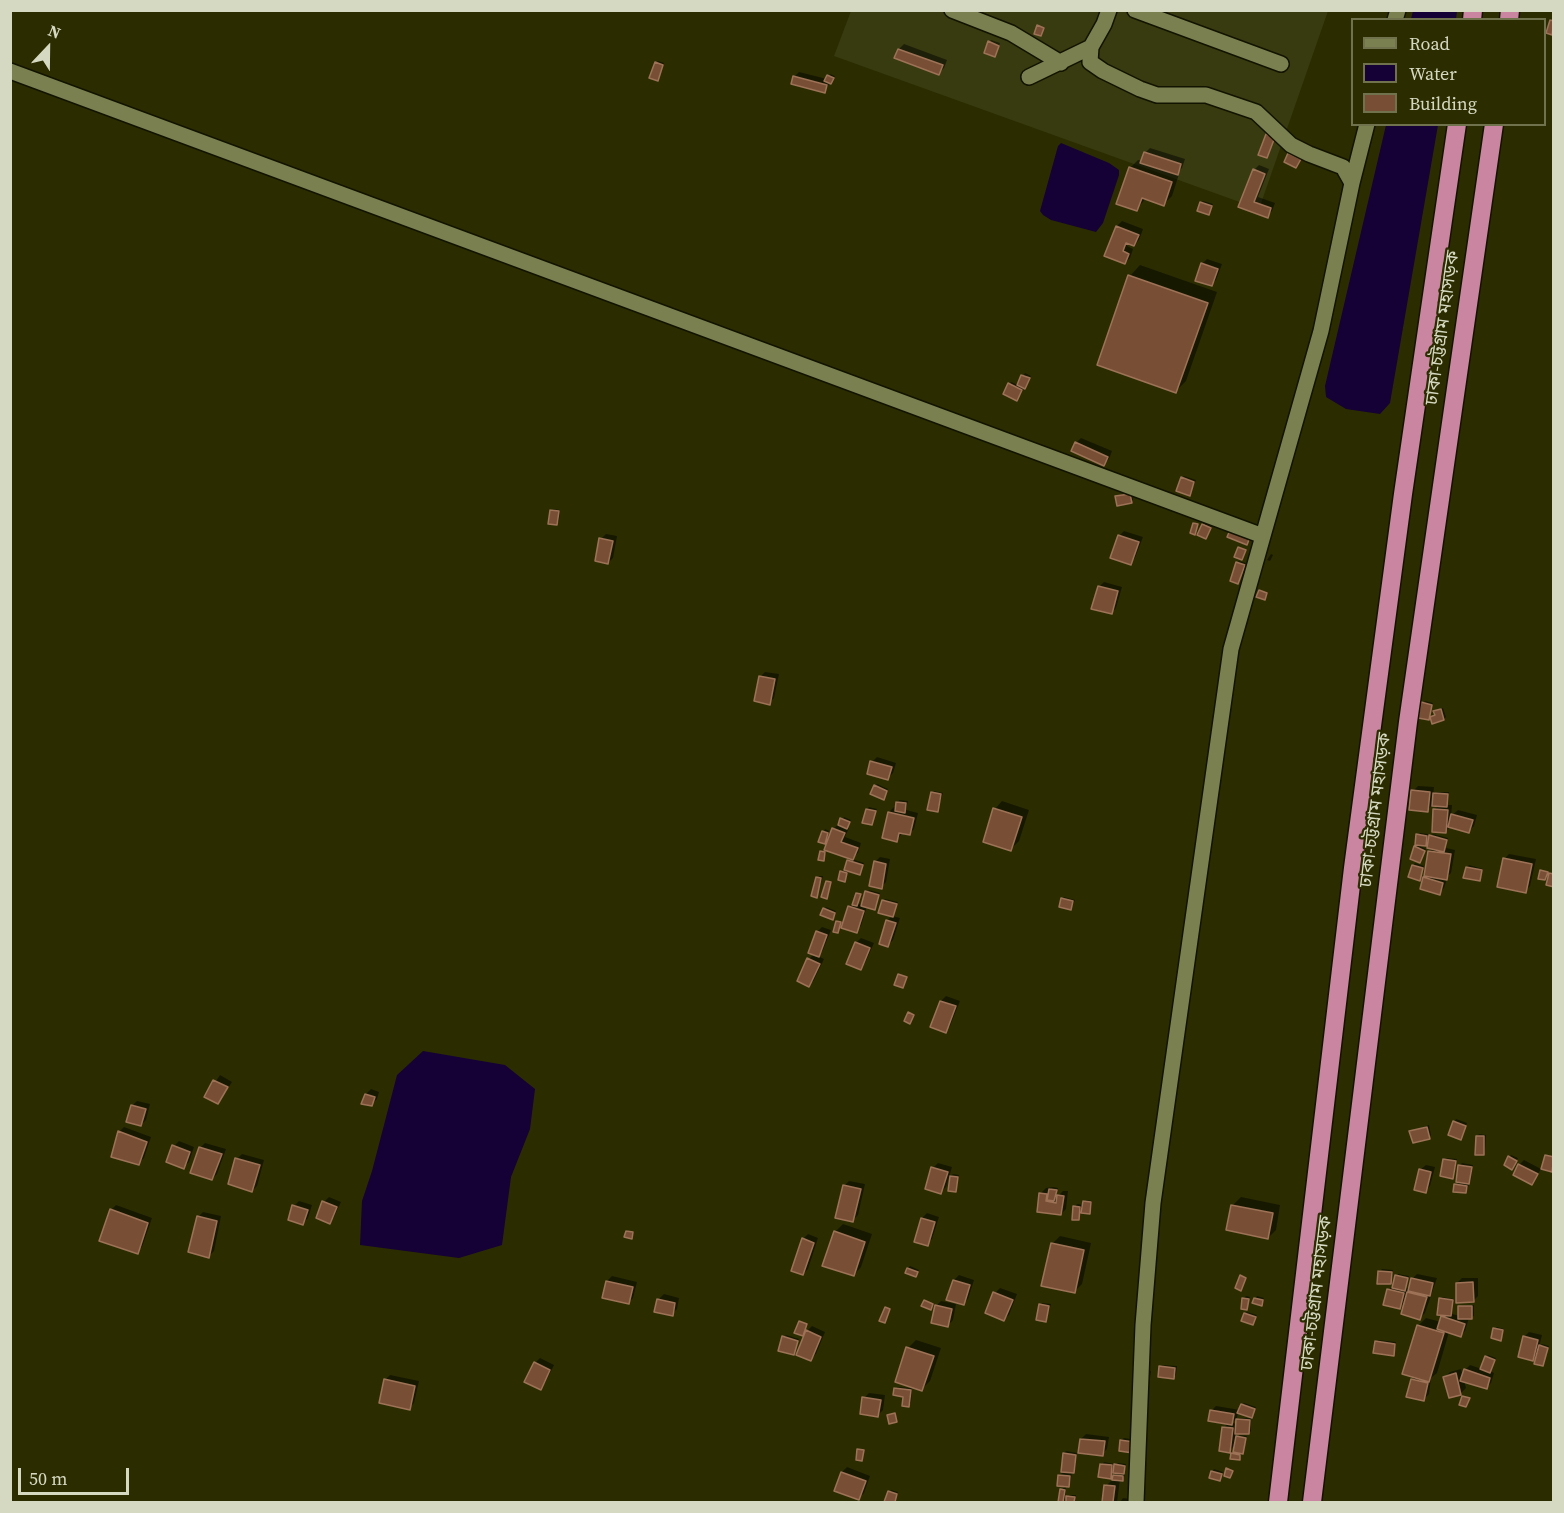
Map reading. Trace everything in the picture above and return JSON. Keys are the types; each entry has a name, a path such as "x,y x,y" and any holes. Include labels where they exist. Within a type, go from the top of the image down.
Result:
{"highway":[{"name":"ঢাকা-চট্টগ্রাম মহাসড়ক","path":"1278,1503 1358,833 1402,494 1457,126"},
{"name":"ঢাকা-চট্টগ্রাম মহাসড়ক","path":"1312,1503 1408,722 1494,126"}],"street":[{"path":"952,10 1011,33 1061,63"},
{"path":"1109,10 1091,48 1090,62 1103,72 1140,90 1157,95 1206,95 1256,112 1291,145 1343,167 1352,183"},
{"path":"1135,10 1281,63"},
{"path":"1029,77 1091,48"},
{"path":"10,71 1263,536"},
{"path":"1136,1503 1143,1325 1153,1203 1231,649 1321,331 1366,126"}],"shaded area":[{"path":"851,11 1328,11 1259,209 834,56","holes":["988,42 999,46 995,57 984,53","898,49 942,64 938,75 895,59","1266,134 1274,137 1266,158 1258,154","1144,153 1181,164 1178,175 1140,162"]}],"water":[{"path":"1413,10 1457,11 1456,18 1411,18"},
{"path":"1386,126 1438,126 1390,403 1380,414 1346,409 1326,397 1325,386"},
{"path":"1061,143 1109,163 1119,170 1103,223 1096,232 1051,220 1040,211 1058,146"},
{"path":"423,1051 505,1065 535,1089 530,1129 511,1177 502,1245 459,1258 360,1245 362,1201 397,1075"}],"building":[{"path":"1550,20 1554,21 1552,35 1546,33"},
{"path":"1037,25 1044,28 1041,36 1034,34"},
{"path":"988,41 999,46 995,57 984,53"},
{"path":"898,49 943,65 939,75 894,58"},
{"path":"655,62 663,65 658,81 649,78"},
{"path":"827,75 834,78 831,84 824,81"},
{"path":"793,76 827,85 825,93 791,84"},
{"path":"1266,134 1275,137 1267,158 1258,155"},
{"path":"1144,152 1181,164 1178,175 1140,163"},
{"path":"1288,153 1301,159 1296,168 1284,162"},
{"path":"1129,167 1172,182 1164,206 1142,198 1137,211 1116,204"},
{"path":"1253,169 1265,174 1254,202 1271,208 1268,218 1238,207"},
{"path":"1200,202 1212,206 1209,215 1197,211"},
{"path":"1116,226 1139,235 1134,246 1126,243 1123,251 1129,254 1125,264 1104,256"},
{"path":"1201,263 1218,269 1212,286 1195,281"},
{"path":"1128,275 1208,303 1176,393 1097,365"},
{"path":"1021,375 1030,378 1025,389 1017,385"},
{"path":"1008,383 1022,390 1017,401 1003,394"},
{"path":"1075,442 1108,457 1104,466 1071,451"},
{"path":"1181,477 1194,482 1190,496 1176,491"},
{"path":"1130,494 1132,503 1117,506 1115,496"},
{"path":"550,510 559,511 557,525 548,524"},
{"path":"1193,523 1198,524 1195,535 1190,533"},
{"path":"1202,524 1211,528 1206,539 1197,535"},
{"path":"1230,530 1250,537 1247,545 1227,537"},
{"path":"1118,535 1139,542 1131,565 1110,558"},
{"path":"599,538 613,541 608,564 595,561"},
{"path":"1238,547 1246,550 1242,560 1234,557"},
{"path":"1236,562 1245,565 1238,584 1230,581"},
{"path":"1098,586 1118,591 1112,614 1091,609"},
{"path":"1259,590 1267,593 1265,600 1256,597"},
{"path":"759,676 775,679 770,705 754,701"},
{"path":"1421,702 1432,705 1429,720 1418,718"},
{"path":"1441,709 1444,720 1432,724 1430,717 1435,715 1433,711"},
{"path":"870,761 892,767 888,780 867,774"},
{"path":"874,785 887,791 884,800 870,794"},
{"path":"1411,790 1430,792 1428,812 1409,810"},
{"path":"931,792 941,794 938,812 927,810"},
{"path":"1433,793 1448,794 1447,807 1432,806"},
{"path":"896,802 906,803 905,813 895,811"},
{"path":"993,808 1022,817 1011,851 983,842"},
{"path":"866,809 876,811 872,825 862,823"},
{"path":"1433,809 1448,810 1446,833 1432,832"},
{"path":"888,812 914,818 910,835 899,833 897,842 882,838"},
{"path":"1451,814 1473,820 1469,833 1448,827"},
{"path":"840,818 850,822 847,829 838,825"},
{"path":"832,828 845,833 841,842 858,848 853,860 824,850"},
{"path":"822,831 828,833 825,844 818,842"},
{"path":"1416,834 1427,836 1426,846 1415,845"},
{"path":"1429,835 1447,840 1444,852 1427,848"},
{"path":"1414,846 1425,851 1420,863 1410,859"},
{"path":"820,851 825,852 824,861 818,860"},
{"path":"1428,851 1451,854 1447,880 1424,876"},
{"path":"1503,858 1532,864 1526,893 1497,887"},
{"path":"847,860 863,865 860,875 844,870"},
{"path":"874,861 886,864 882,889 869,886"},
{"path":"1412,865 1423,868 1420,881 1408,877"},
{"path":"1466,867 1482,870 1480,881 1463,878"},
{"path":"1540,870 1548,872 1545,880 1538,879"},
{"path":"840,871 847,873 845,882 838,880"},
{"path":"1549,873 1554,874 1554,887 1546,885"},
{"path":"816,877 821,878 817,898 811,896"},
{"path":"1423,877 1443,883 1440,895 1420,889"},
{"path":"826,881 831,882 827,899 821,897"},
{"path":"865,891 879,895 875,910 861,906"},
{"path":"856,893 861,894 857,906 852,905"},
{"path":"1061,898 1073,901 1071,910 1059,907"},
{"path":"882,900 897,904 893,917 878,913"},
{"path":"848,906 864,911 857,933 841,928"},
{"path":"823,908 835,913 833,920 820,915"},
{"path":"886,920 896,923 888,947 879,944"},
{"path":"836,921 841,922 838,933 833,932"},
{"path":"816,931 827,935 819,957 808,953"},
{"path":"855,942 870,948 861,970 846,964"},
{"path":"807,958 820,964 809,987 797,981"},
{"path":"898,974 907,977 903,988 894,985"},
{"path":"940,1001 956,1006 946,1033 930,1027"},
{"path":"908,1012 914,1015 910,1024 904,1021"},
{"path":"213,1080 228,1087 218,1104 204,1097"},
{"path":"365,1094 375,1097 372,1106 361,1104"},
{"path":"131,1105 146,1109 141,1126 126,1122"},
{"path":"1453,1121 1466,1126 1461,1140 1448,1135"},
{"path":"1427,1127 1430,1139 1413,1143 1409,1131"},
{"path":"118,1131 147,1142 139,1165 111,1157"},
{"path":"1476,1136 1484,1136 1484,1155 1475,1155"},
{"path":"172,1145 190,1152 184,1169 166,1162"},
{"path":"199,1147 222,1154 212,1180 190,1173"},
{"path":"1545,1155 1554,1157 1552,1172 1541,1169"},
{"path":"1508,1156 1517,1161 1512,1170 1504,1165"},
{"path":"235,1158 260,1165 252,1192 228,1184"},
{"path":"1443,1159 1456,1161 1453,1179 1440,1176"},
{"path":"1518,1164 1538,1174 1532,1185 1513,1175"},
{"path":"1458,1165 1472,1167 1469,1184 1456,1182"},
{"path":"931,1167 948,1172 941,1194 925,1189"},
{"path":"1419,1169 1431,1172 1426,1193 1414,1190"},
{"path":"950,1176 958,1177 956,1192 948,1191"},
{"path":"1454,1184 1467,1186 1466,1193 1453,1192"},
{"path":"843,1185 861,1189 853,1222 835,1218"},
{"path":"1049,1189 1057,1190 1054,1201 1047,1200"},
{"path":"1039,1193 1047,1194 1046,1201 1056,1203 1057,1195 1064,1196 1061,1215 1037,1212"},
{"path":"322,1201 337,1207 330,1224 316,1218"},
{"path":"1083,1201 1091,1202 1090,1214 1081,1213"},
{"path":"292,1205 308,1210 303,1225 288,1220"},
{"path":"1231,1205 1273,1213 1268,1239 1226,1230"},
{"path":"1073,1206 1080,1207 1079,1220 1072,1220"},
{"path":"110,1209 148,1223 138,1254 99,1241"},
{"path":"197,1216 217,1221 209,1258 188,1252"},
{"path":"921,1218 935,1222 928,1246 914,1242"},
{"path":"626,1231 633,1232 632,1239 624,1237"},
{"path":"834,1231 865,1242 854,1276 822,1266"},
{"path":"802,1238 814,1243 803,1275 791,1271"},
{"path":"1051,1243 1084,1250 1075,1293 1041,1286"},
{"path":"907,1268 918,1272 916,1277 905,1273"},
{"path":"1378,1271 1392,1272 1391,1284 1377,1284"},
{"path":"1240,1275 1246,1278 1241,1291 1235,1288"},
{"path":"1395,1275 1408,1278 1405,1291 1392,1288"},
{"path":"1411,1278 1433,1283 1430,1296 1408,1291"},
{"path":"953,1280 970,1285 964,1305 946,1300"},
{"path":"606,1281 633,1287 629,1304 602,1298"},
{"path":"1473,1282 1474,1302 1456,1303 1456,1283"},
{"path":"1387,1289 1404,1293 1400,1309 1383,1305"},
{"path":"993,1292 1013,1300 1004,1321 985,1313"},
{"path":"1407,1292 1427,1297 1420,1320 1401,1314"},
{"path":"1242,1298 1249,1299 1247,1310 1241,1309"},
{"path":"1254,1298 1263,1300 1262,1306 1252,1303"},
{"path":"1439,1298 1453,1300 1451,1316 1437,1315"},
{"path":"657,1299 675,1303 673,1316 654,1312"},
{"path":"924,1300 933,1304 931,1310 921,1306"},
{"path":"1039,1304 1049,1306 1046,1322 1036,1320"},
{"path":"935,1305 952,1309 948,1327 931,1323"},
{"path":"1458,1306 1472,1306 1472,1319 1458,1319"},
{"path":"885,1307 890,1309 885,1323 879,1321"},
{"path":"1244,1313 1256,1317 1253,1325 1241,1321"},
{"path":"1441,1316 1465,1324 1461,1337 1437,1329"},
{"path":"799,1321 807,1324 803,1336 794,1333"},
{"path":"1417,1325 1444,1333 1429,1382 1402,1374"},
{"path":"1493,1328 1503,1330 1501,1341 1491,1338"},
{"path":"806,1330 821,1337 811,1361 796,1355"},
{"path":"782,1336 798,1341 794,1355 778,1351"},
{"path":"1523,1336 1538,1340 1533,1361 1518,1357"},
{"path":"1375,1341 1395,1344 1394,1356 1373,1353"},
{"path":"1539,1345 1548,1348 1543,1366 1534,1364"},
{"path":"906,1347 934,1356 922,1391 895,1382"},
{"path":"1485,1356 1495,1360 1490,1373 1480,1369"},
{"path":"534,1362 550,1370 541,1390 524,1382"},
{"path":"1159,1366 1175,1368 1174,1379 1158,1377"},
{"path":"1464,1369 1490,1378 1487,1389 1460,1381"},
{"path":"1456,1373 1461,1395 1449,1398 1443,1377"},
{"path":"384,1379 415,1386 410,1410 379,1403"},
{"path":"1411,1379 1428,1383 1424,1401 1406,1397"},
{"path":"894,1388 911,1390 909,1407 902,1406 903,1397 893,1395"},
{"path":"1462,1396 1470,1398 1466,1407 1459,1405"},
{"path":"862,1397 881,1400 878,1417 860,1414"},
{"path":"1241,1404 1255,1409 1252,1418 1237,1413"},
{"path":"1210,1410 1234,1414 1232,1425 1208,1421"},
{"path":"895,1413 897,1422 889,1424 887,1415"},
{"path":"1236,1419 1250,1420 1249,1434 1235,1434"},
{"path":"1222,1427 1233,1428 1230,1453 1219,1451"},
{"path":"1236,1436 1246,1438 1243,1454 1233,1452"},
{"path":"1080,1439 1105,1441 1103,1456 1078,1453"},
{"path":"1120,1440 1134,1442 1133,1453 1119,1451"},
{"path":"857,1449 864,1450 862,1461 856,1460"},
{"path":"1063,1453 1076,1455 1074,1473 1061,1472"},
{"path":"1231,1453 1240,1455 1240,1460 1230,1459"},
{"path":"1100,1464 1112,1465 1111,1479 1098,1477"},
{"path":"1114,1464 1125,1466 1124,1474 1113,1473"},
{"path":"1226,1468 1233,1471 1230,1478 1224,1476"},
{"path":"1211,1471 1222,1474 1220,1481 1209,1478"},
{"path":"841,1472 866,1481 859,1500 834,1491"},
{"path":"1058,1475 1070,1476 1069,1487 1057,1486"},
{"path":"1113,1475 1123,1476 1123,1481 1112,1480"},
{"path":"1104,1485 1115,1486 1113,1502 1102,1502"},
{"path":"1060,1489 1065,1490 1063,1502 1058,1502"},
{"path":"888,1491 897,1494 895,1502 884,1502"},
{"path":"1066,1496 1075,1497 1074,1502 1066,1502"}]}
